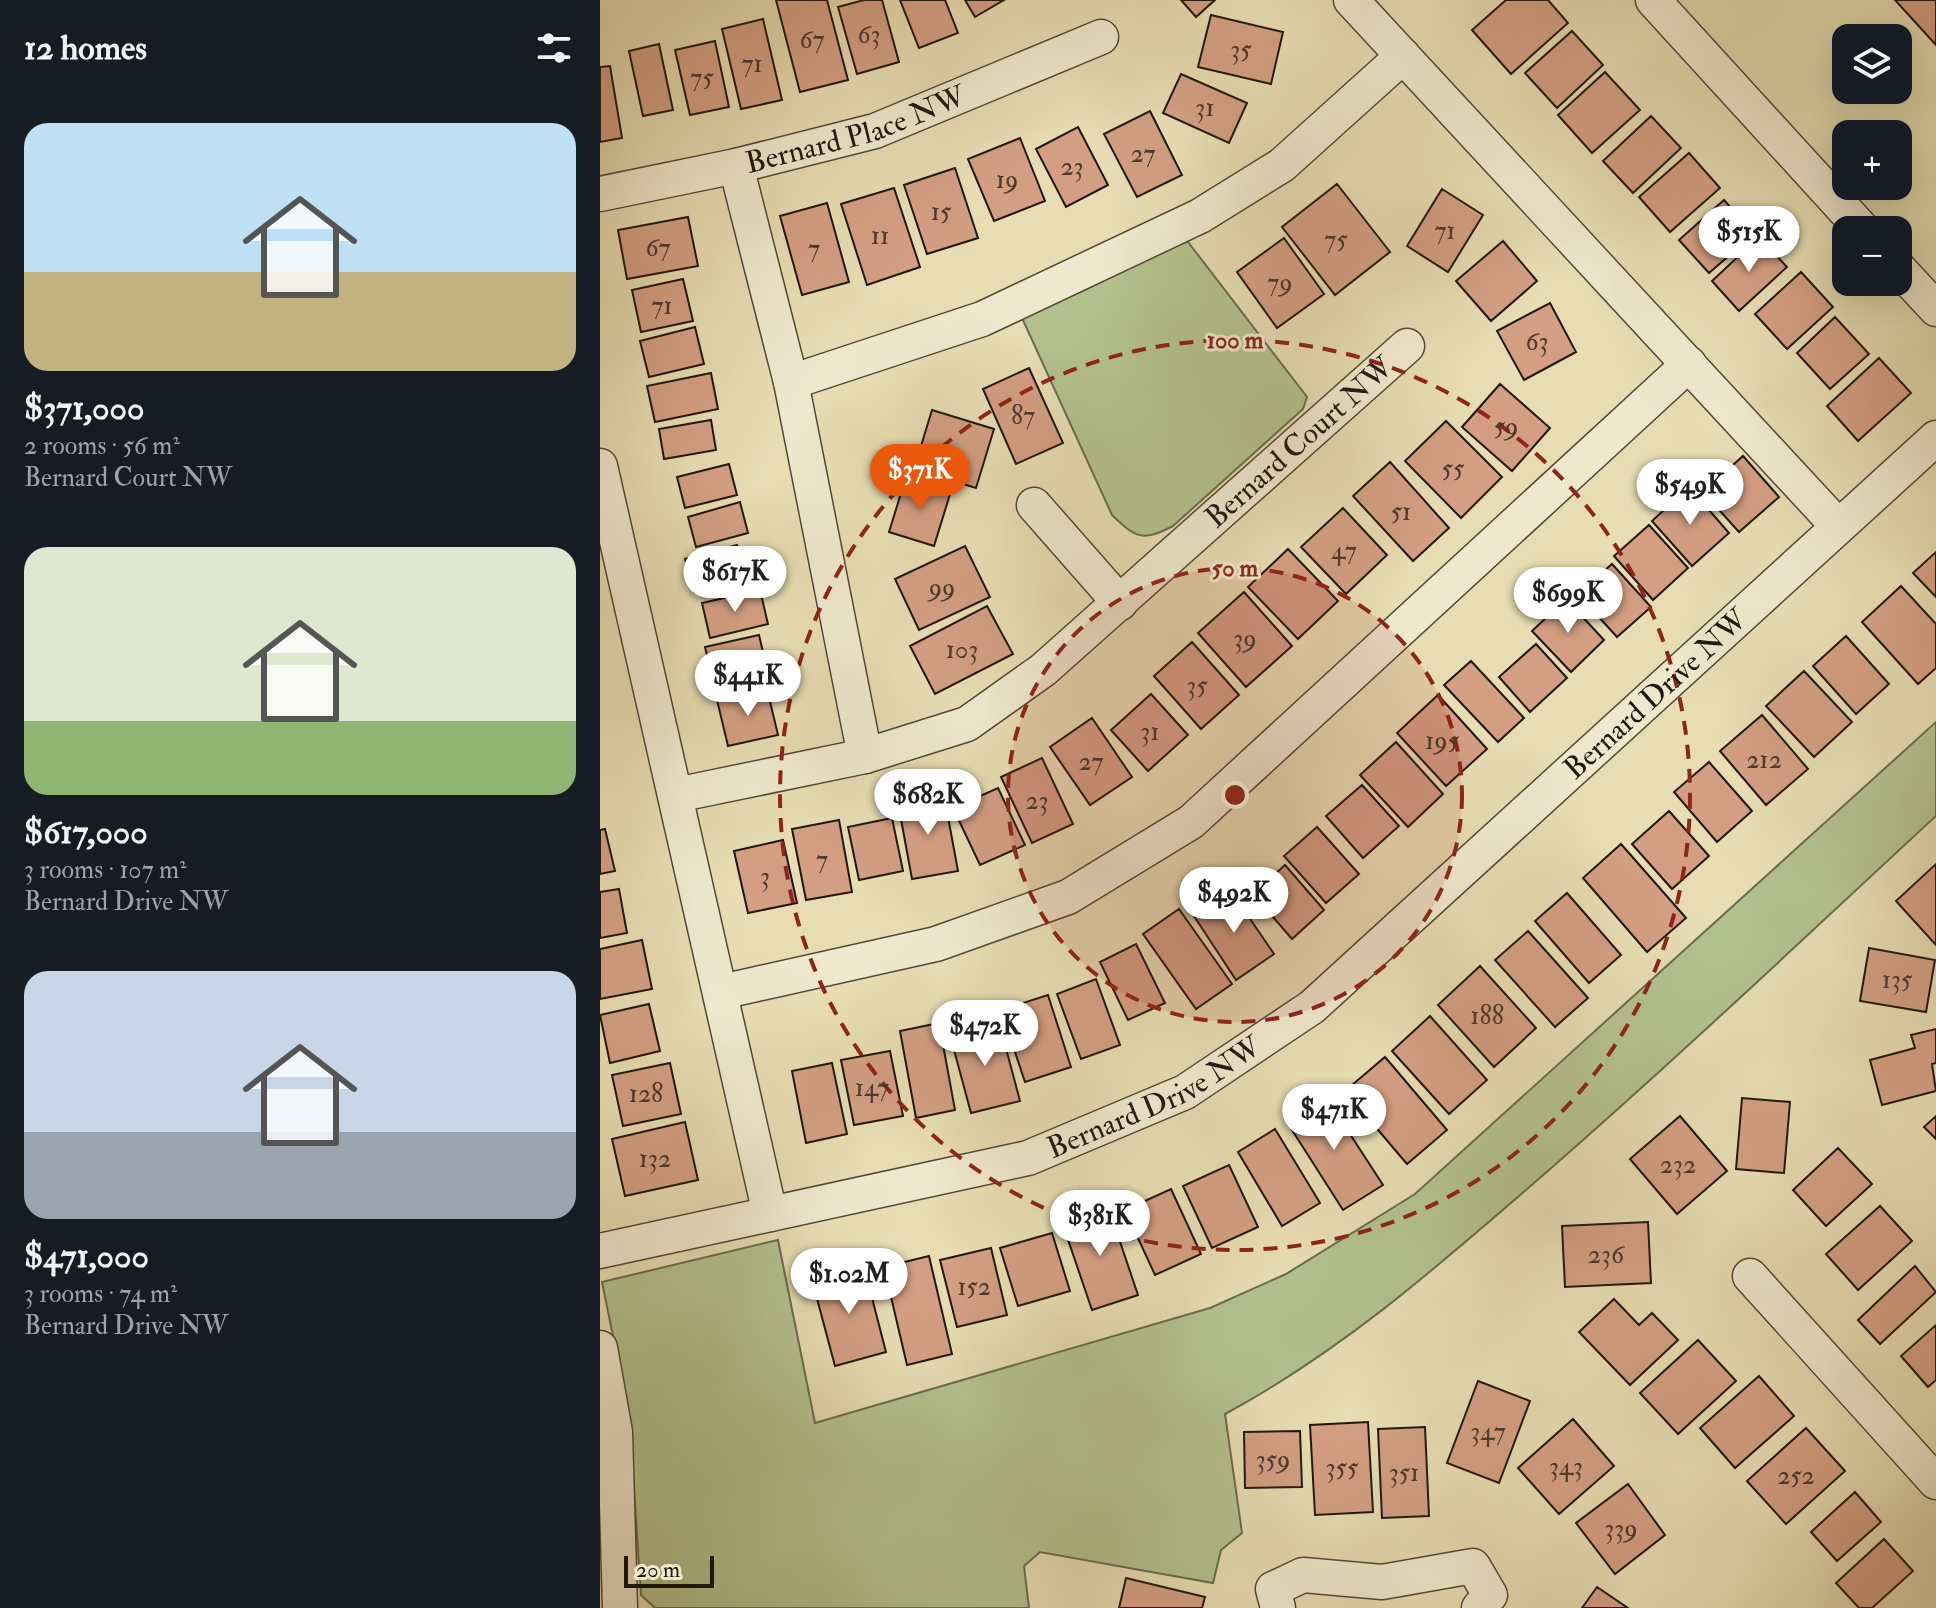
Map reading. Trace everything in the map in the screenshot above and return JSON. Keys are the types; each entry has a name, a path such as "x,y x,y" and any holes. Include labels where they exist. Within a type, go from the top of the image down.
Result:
{"street":[{"path":"1351,0 1837,525"},
{"path":"1653,0 1850,216"},
{"name":"Bernard Place NW","path":"600,194 736,166 875,131 1101,37"},
{"path":"791,382 982,319 1200,216 1282,165 1403,56"},
{"path":"736,166 791,382 865,756"},
{"path":"1912,283 1936,309"},
{"name":"Bernard Court NW","path":"676,795 865,756 967,724 1043,670 1407,346"},
{"path":"721,992 936,944 1068,897 1191,822 1689,364"},
{"name":"Bernard Drive NW","path":"600,1251 1028,1158 1185,1092 1312,1007 1837,525 1936,438"},
{"path":"600,466 770,1214"},
{"path":"1034,505 1120,603"},
{"path":"1750,1276 1936,1482"},
{"path":"600,1348 615,1432 620,1608"},
{"path":"1278,1608 1273,1589 1303,1575 1382,1582 1473,1566 1490,1595 1479,1608"}],"green space":[{"path":"1185,238 1307,397 1303,409 1173,526 1146,536 1127,529 1112,515 1022,318"},
{"path":"1936,722 1936,816 1636,1093 1461,1246 1386,1307 1308,1364 1225,1414 1242,1533 1221,1550 1213,1583 1040,1552 1024,1566 1029,1608 655,1608 641,1595 629,1415 602,1282 778,1240 815,1423 1210,1308 1286,1274 1415,1194"}],"building":[{"path":"776,0 827,0 848,80 800,92"},
{"path":"864,0 882,0 899,62 857,74 838,7"},
{"path":"900,0 945,0 958,33 919,48"},
{"path":"965,0 1004,0 975,17"},
{"path":"1181,0 1215,0 1196,17"},
{"path":"1506,0 1548,0 1568,23 1511,74 1472,30"},
{"path":"1895,0 1936,0 1936,45"},
{"path":"1211,15 1283,32 1271,84 1198,67"},
{"path":"763,19 782,100 741,109 722,29"},
{"path":"1572,31 1603,65 1557,108 1525,73"},
{"path":"715,41 729,107 690,115 675,50"},
{"path":"659,44 673,110 643,116 629,51"},
{"path":"610,66 622,138 600,142 600,67"},
{"path":"1605,72 1640,110 1592,153 1558,115"},
{"path":"1181,74 1247,103 1229,143 1163,113"},
{"path":"1150,111 1182,175 1137,197 1104,134"},
{"path":"1651,116 1681,148 1633,193 1603,161"},
{"path":"1078,127 1108,185 1066,207 1036,149"},
{"path":"1020,138 1045,201 994,221 968,159"},
{"path":"1689,153 1720,188 1670,232 1639,197"},
{"path":"955,168 978,238 927,254 904,185"},
{"path":"1337,184 1390,252 1335,295 1282,227"},
{"path":"894,188 920,267 867,285 841,204"},
{"path":"1442,189 1483,215 1448,272 1407,246"},
{"path":"1724,200 1754,234 1709,273 1679,240"},
{"path":"827,203 849,282 802,295 780,216"},
{"path":"688,217 698,266 627,279 618,230"},
{"path":"1759,237 1787,267 1739,311 1712,281"},
{"path":"1284,238 1324,294 1277,328 1237,272"},
{"path":"1503,241 1537,281 1491,321 1456,281"},
{"path":"1801,272 1833,307 1787,349 1755,314"},
{"path":"683,279 693,321 641,332 632,290"},
{"path":"1550,303 1576,352 1524,380 1497,331"},
{"path":"1835,317 1869,354 1830,389 1797,353"},
{"path":"695,327 704,364 649,377 640,341"},
{"path":"1879,358 1911,393 1858,441 1827,406"},
{"path":"1029,368 1063,443 1016,464 983,389"},
{"path":"711,373 718,409 655,422 647,386"},
{"path":"1500,384 1550,428 1512,471 1462,427"},
{"path":"932,410 994,429 976,488 914,469"},
{"path":"711,420 716,450 664,459 659,429"},
{"path":"1446,421 1502,477 1461,518 1405,461"},
{"path":"1743,456 1779,497 1739,532 1703,492"},
{"path":"1390,462 1449,528 1413,561 1353,496"},
{"path":"729,464 737,495 685,508 677,477"},
{"path":"906,477 951,491 934,546 889,532"},
{"path":"1689,487 1729,533 1692,566 1652,521"},
{"path":"740,502 748,533 696,547 688,517"},
{"path":"1343,508 1387,555 1346,594 1301,547"},
{"path":"1649,525 1688,568 1653,600 1614,556"},
{"path":"737,545 746,578 694,592 685,559"},
{"path":"965,546 990,597 919,630 895,579"},
{"path":"1288,549 1338,601 1298,639 1248,587"},
{"path":"1936,552 1936,597 1913,573"},
{"path":"1612,564 1651,607 1617,637 1578,594"},
{"path":"1901,586 1936,624 1936,668 1918,684 1862,622"},
{"path":"760,590 768,624 710,638 702,603"},
{"path":"1244,592 1292,646 1246,687 1198,633"},
{"path":"1566,599 1604,640 1571,672 1532,631"},
{"path":"987,606 1013,654 935,694 910,646"},
{"path":"759,635 770,682 716,695 705,647"},
{"path":"1846,636 1889,684 1856,714 1813,666"},
{"path":"1192,642 1239,695 1201,729 1154,676"},
{"path":"1536,644 1567,678 1530,712 1499,677"},
{"path":"1471,661 1524,718 1498,742 1444,685"},
{"path":"1804,671 1852,722 1814,757 1766,706"},
{"path":"767,689 778,735 728,746 717,700"},
{"path":"1151,694 1188,735 1148,771 1111,730"},
{"path":"1438,695 1487,749 1446,786 1397,733"},
{"path":"1762,715 1808,769 1766,805 1720,751"},
{"path":"1092,718 1132,777 1090,805 1050,747"},
{"path":"1396,742 1443,794 1408,827 1360,775"},
{"path":"1042,758 1073,824 1032,843 1001,777"},
{"path":"1709,762 1752,811 1717,842 1674,792"},
{"path":"1362,785 1399,826 1363,858 1326,816"},
{"path":"998,788 1025,845 980,865 953,808"},
{"path":"944,795 958,871 912,879 898,803"},
{"path":"1669,811 1709,856 1672,889 1632,844"},
{"path":"892,818 903,871 859,880 848,827"},
{"path":"839,820 852,892 806,900 792,829"},
{"path":"1317,827 1359,874 1326,903 1284,856"},
{"path":"605,829 615,871 600,874 600,830"},
{"path":"783,840 797,903 748,913 734,851"},
{"path":"1621,844 1686,918 1647,952 1583,878"},
{"path":"1936,864 1936,945 1896,901"},
{"path":"1285,865 1324,910 1292,939 1253,894"},
{"path":"619,889 627,933 600,938 600,892"},
{"path":"1231,891 1274,954 1236,980 1194,916"},
{"path":"1567,893 1621,955 1589,983 1535,921"},
{"path":"1179,909 1232,984 1196,1009 1143,934"},
{"path":"1528,931 1588,998 1555,1027 1495,960"},
{"path":"642,940 652,989 600,999 600,949"},
{"path":"1136,944 1165,1003 1128,1020 1100,962"},
{"path":"1869,948 1935,960 1926,1012 1860,1001"},
{"path":"1480,966 1536,1028 1494,1067 1438,1005"},
{"path":"1096,979 1120,1045 1081,1059 1057,994"},
{"path":"1048,995 1071,1067 1025,1082 1001,1010"},
{"path":"649,1004 660,1051 610,1063 600,1015"},
{"path":"1430,1016 1487,1080 1449,1114 1392,1051"},
{"path":"999,1022 1020,1101 971,1113 950,1035"},
{"path":"939,1023 955,1110 916,1118 900,1031"},
{"path":"1936,1029 1936,1063 1932,1064 1936,1091 1882,1105 1870,1060 1915,1048 1911,1035"},
{"path":"890,1051 903,1116 854,1125 841,1060"},
{"path":"1385,1057 1447,1130 1407,1164 1345,1091"},
{"path":"670,1063 681,1114 623,1126 612,1075"},
{"path":"832,1063 847,1134 806,1143 792,1071"},
{"path":"1324,1094 1383,1185 1343,1210 1285,1119"},
{"path":"1742,1098 1790,1102 1784,1173 1736,1169"},
{"path":"1680,1116 1727,1171 1677,1214 1630,1159"},
{"path":"1936,1116 1936,1139 1924,1127"},
{"path":"685,1122 698,1180 625,1196 612,1139"},
{"path":"1275,1129 1320,1203 1282,1226 1238,1152"},
{"path":"1838,1148 1872,1184 1826,1226 1793,1190"},
{"path":"1229,1165 1258,1227 1212,1248 1183,1186"},
{"path":"1171,1189 1201,1254 1155,1275 1125,1210"},
{"path":"1108,1206 1138,1295 1092,1310 1062,1222"},
{"path":"1880,1206 1912,1241 1858,1290 1826,1254"},
{"path":"1648,1222 1651,1283 1565,1287 1562,1226"},
{"path":"1052,1233 1070,1291 1018,1306 1000,1248"},
{"path":"991,1248 1007,1315 957,1327 940,1260"},
{"path":"929,1256 952,1354 907,1365 884,1267"},
{"path":"1915,1266 1936,1292 1880,1344 1858,1320"},
{"path":"864,1267 886,1352 835,1366 812,1280"},
{"path":"1614,1299 1639,1325 1652,1313 1678,1340 1630,1385 1579,1332"},
{"path":"1936,1325 1936,1380 1928,1387 1901,1356"},
{"path":"1698,1340 1736,1381 1678,1434 1640,1393"},
{"path":"1759,1376 1794,1416 1735,1468 1700,1428"},
{"path":"1478,1381 1530,1401 1499,1483 1447,1463"},
{"path":"1573,1419 1614,1466 1559,1514 1518,1468"},
{"path":"1368,1422 1373,1512 1315,1515 1310,1425"},
{"path":"1425,1427 1429,1516 1382,1518 1378,1429"},
{"path":"1806,1428 1845,1471 1786,1524 1747,1481"},
{"path":"1300,1431 1302,1487 1245,1488 1244,1432"},
{"path":"1628,1484 1665,1535 1615,1574 1576,1523"},
{"path":"1855,1492 1881,1522 1837,1561 1811,1532"},
{"path":"1884,1539 1913,1571 1872,1608 1859,1608 1836,1583"},
{"path":"1126,1578 1205,1597 1202,1608 1119,1608"},
{"path":"1597,1587 1628,1608 1582,1608"}]}
